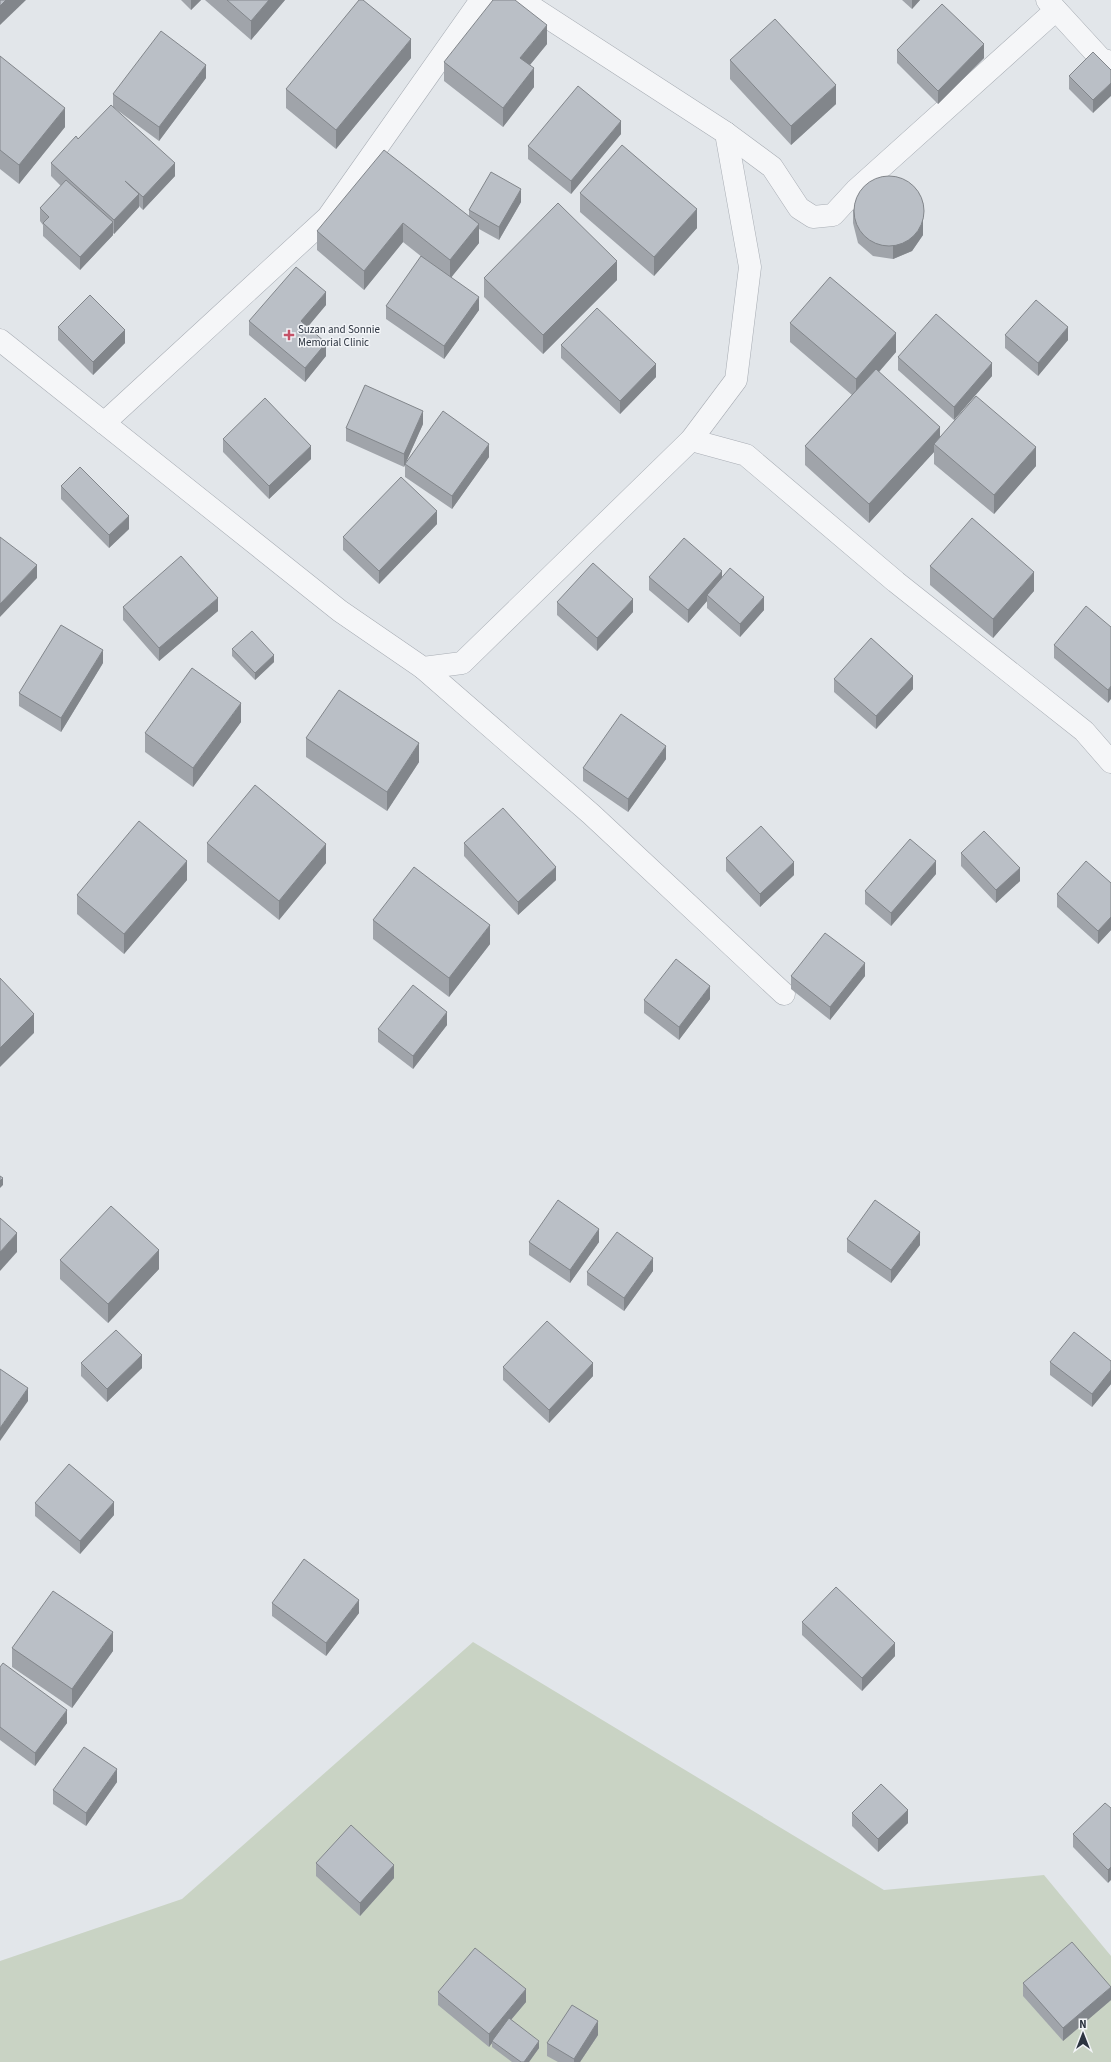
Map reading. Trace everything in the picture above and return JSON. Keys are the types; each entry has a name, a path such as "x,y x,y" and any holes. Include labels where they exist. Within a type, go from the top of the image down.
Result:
{"street":[{"path":"104,423 328,217 481,0"},
{"path":"521,0 726,133 772,167 799,208 813,217 833,214 856,190 1052,5 1101,59 1111,62"},
{"path":"423,668 462,663 691,440 736,380 750,267 726,133"},
{"path":"0,340 340,611 423,668 597,819 784,994"},
{"path":"691,440 746,455 896,582 1084,731 1111,762"}],"green space":[{"path":"473,1642 884,1890 1044,1875 1111,1956 1111,2062 0,2062 0,1961 182,1899"}],"building":[{"path":"0,0 6,0 0,6"},
{"path":"227,0 269,0 251,21"},
{"path":"359,0 363,0 411,39 336,130 286,89"},
{"path":"493,0 515,0 547,25 520,58 534,68 503,108 444,62"},
{"path":"942,4 984,44 938,91 897,50"},
{"path":"775,19 836,85 791,126 730,60"},
{"path":"161,31 206,65 159,127 113,94"},
{"path":"1093,52 1111,70 1111,83 1093,100 1069,76"},
{"path":"0,56 65,108 19,165 0,150"},
{"path":"578,86 621,121 571,181 528,146"},
{"path":"111,105 175,163 143,197 125,181 139,194 114,220 51,163 76,136 78,139"},
{"path":"622,145 697,209 654,257 580,193"},
{"path":"384,150 479,224 450,260 403,223 364,271 317,231"},
{"path":"491,172 521,189 499,227 469,210"},
{"path":"889,176 902,179 914,186 921,198 924,211 921,224 914,236 902,243 889,246 876,243 864,236 857,224 854,211 857,198 864,186 876,179"},
{"path":"66,180 113,222 80,257 43,223 49,217 40,208"},
{"path":"558,203 617,261 543,335 484,278"},
{"path":"421,256 479,297 444,346 386,306"},
{"name":"Suzan and Sonnie Memorial Clinic","path":"296,267 326,292 301,321 326,343 305,368 249,321"},
{"path":"830,277 896,333 856,379 790,323"},
{"path":"90,295 125,330 93,362 58,327"},
{"path":"1036,300 1068,327 1038,363 1005,335"},
{"path":"597,308 656,364 620,401 561,345"},
{"path":"936,314 992,363 954,407 898,357"},
{"path":"876,369 940,427 869,504 805,446"},
{"path":"365,385 423,411 404,454 346,428"},
{"path":"976,396 1036,447 994,495 934,444"},
{"path":"265,398 311,446 269,486 223,439"},
{"path":"443,411 489,444 452,496 405,464"},
{"path":"80,467 129,516 109,535 61,486"},
{"path":"401,477 437,511 379,571 343,537"},
{"path":"972,518 1034,572 993,619 930,566"},
{"path":"0,537 37,565 0,604"},
{"path":"684,538 722,571 688,610 649,577"},
{"path":"181,556 218,598 159,648 123,607"},
{"path":"593,563 633,599 597,638 557,602"},
{"path":"730,568 764,597 740,624 707,595"},
{"path":"1086,606 1111,627 1111,686 1108,690 1054,645"},
{"path":"61,625 103,650 61,718 19,693"},
{"path":"252,631 274,655 255,673 232,649"},
{"path":"871,638 913,676 876,716 834,679"},
{"path":"192,668 241,703 193,768 145,733"},
{"path":"339,690 419,743 387,792 306,738"},
{"path":"621,714 666,746 628,799 583,768"},
{"path":"255,785 326,844 279,901 207,843"},
{"path":"503,808 556,867 518,902 464,843"},
{"path":"139,821 187,861 124,934 77,895"},
{"path":"761,826 794,862 760,894 726,858"},
{"path":"984,831 1020,868 996,890 961,853"},
{"path":"910,839 936,861 891,913 865,891"},
{"path":"1086,861 1111,883 1111,917 1098,931 1057,894"},
{"path":"414,867 490,925 449,978 373,920"},
{"path":"825,933 865,963 830,1007 791,976"},
{"path":"676,959 710,986 679,1027 644,1000"},
{"path":"0,978 34,1014 0,1048"},
{"path":"413,985 447,1012 413,1056 378,1029"},
{"path":"558,1200 599,1229 570,1270 529,1242"},
{"path":"875,1200 920,1232 891,1270 847,1239"},
{"path":"111,1206 159,1250 108,1304 60,1260"},
{"path":"0,1218 17,1233 0,1252"},
{"path":"617,1232 653,1258 624,1298 587,1272"},
{"path":"547,1321 593,1363 549,1410 503,1367"},
{"path":"116,1330 142,1355 107,1389 81,1363"},
{"path":"1074,1332 1111,1361 1111,1370 1092,1394 1050,1362"},
{"path":"0,1369 28,1388 0,1428"},
{"path":"69,1464 114,1502 80,1541 35,1503"},
{"path":"304,1559 359,1600 326,1643 272,1603"},
{"path":"836,1587 895,1643 862,1678 802,1622"},
{"path":"53,1591 113,1632 72,1689 12,1648"},
{"path":"3,1663 67,1710 35,1753 0,1727 0,1667"},
{"path":"84,1747 117,1769 86,1813 53,1790"},
{"path":"881,1784 908,1810 878,1839 852,1813"},
{"path":"1105,1803 1111,1808 1111,1867 1108,1870 1073,1834"},
{"path":"351,1825 394,1865 360,1903 316,1863"},
{"path":"1072,1942 1111,1987 1063,2028 1023,1983"},
{"path":"475,1948 526,1989 489,2034 438,1992"},
{"path":"572,2005 598,2021 574,2059 547,2043"},
{"path":"509,2018 539,2041 524,2062 521,2062 492,2041"}],"place":[{"name":"Suzan and Sonnie Memorial Clinic","path":"289,335"}]}
